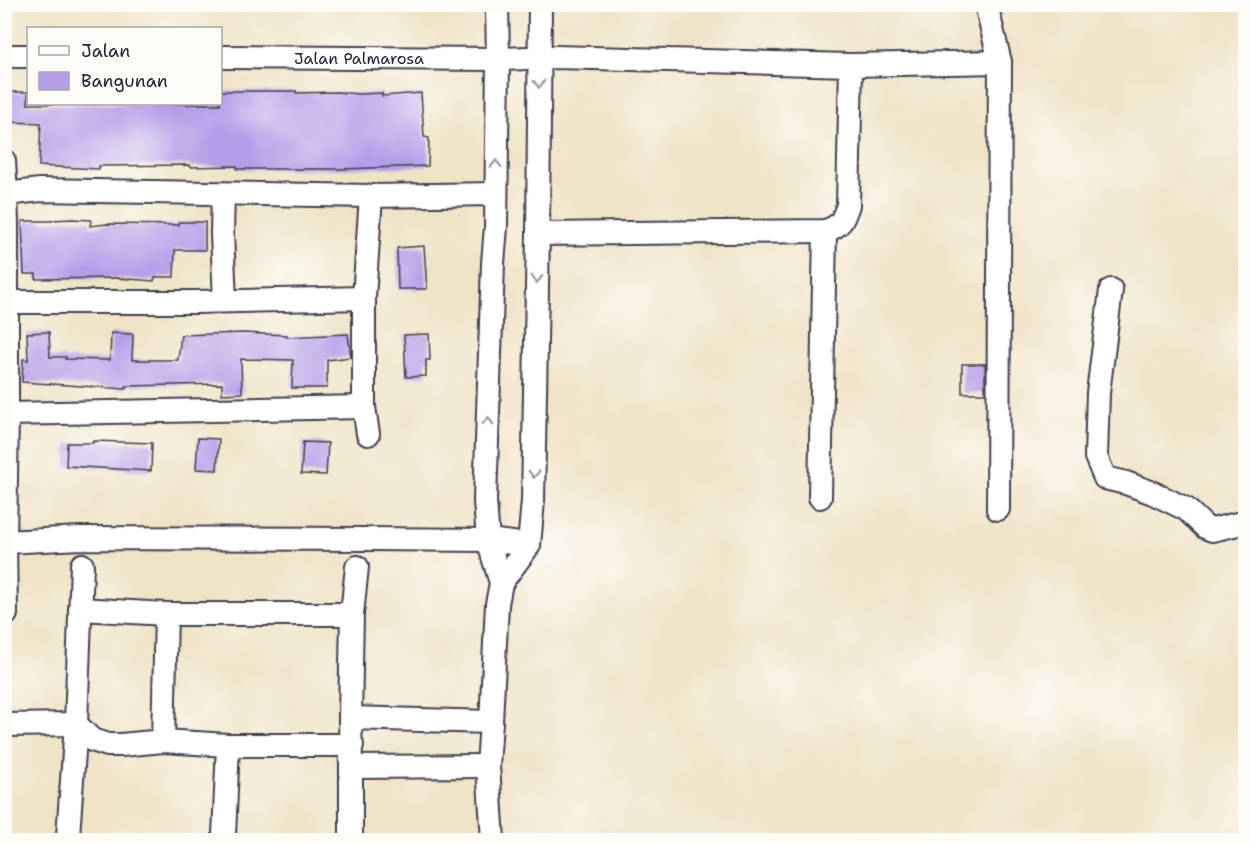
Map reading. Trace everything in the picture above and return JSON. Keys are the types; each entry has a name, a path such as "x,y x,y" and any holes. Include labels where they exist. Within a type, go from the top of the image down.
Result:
{"street":[{"path":"497,4 496,227 485,501 488,540 501,583"},
{"path":"493,840 488,766 497,604 501,583 529,545 533,501 540,4"},
{"path":"986,4 1000,62 998,509"},
{"path":"4,56 27,56"},
{"name":"Jalan Palmarosa","path":"222,57 498,59 539,57 851,64 1000,62"},
{"path":"538,234 825,231 837,227 848,205 851,64"},
{"path":"4,161 8,224 6,614"},
{"path":"6,194 40,190 371,196 496,194"},
{"path":"223,194 225,301"},
{"path":"368,434 364,407 364,298 371,196"},
{"path":"820,497 825,231"},
{"path":"1111,290 1098,393 1096,457 1105,478 1126,483 1186,509 1212,530 1245,522"},
{"path":"7,302 364,298"},
{"path":"7,414 364,407"},
{"path":"5,542 81,538 488,540 529,545"},
{"path":"68,836 76,724 82,565"},
{"path":"351,840 352,614 357,567"},
{"path":"80,609 166,614 352,614"},
{"path":"163,741 166,614"},
{"path":"350,718 491,722"},
{"path":"4,725 76,724 92,740 108,745 163,741 488,766"},
{"path":"224,836 228,745"}],"building":[{"path":"222,91 382,93 382,96 421,93 424,137 429,138 428,166 237,169 237,166 190,167 190,165 99,166 99,169 39,166 41,123 4,122 4,92 27,92 27,105 222,105"},
{"path":"91,220 90,226 107,224 179,225 179,222 205,222 205,250 175,250 174,277 155,277 154,281 116,278 36,279 36,274 24,274 22,221"},
{"path":"424,246 427,289 398,289 397,248"},
{"path":"49,332 50,357 66,357 65,359 110,360 111,333 133,334 132,360 178,360 181,335 244,333 287,335 287,337 348,334 351,357 327,360 327,388 292,388 293,360 241,359 242,393 222,394 222,384 126,386 126,389 22,382 23,359 28,360 27,333"},
{"path":"429,334 430,360 426,360 426,376 406,377 404,335"},
{"path":"962,364 985,364 985,393 962,393"},
{"path":"198,438 219,439 217,470 196,469"},
{"path":"93,441 152,443 151,471 66,466 67,443 93,443"},
{"path":"303,442 328,443 326,475 301,474"}]}
